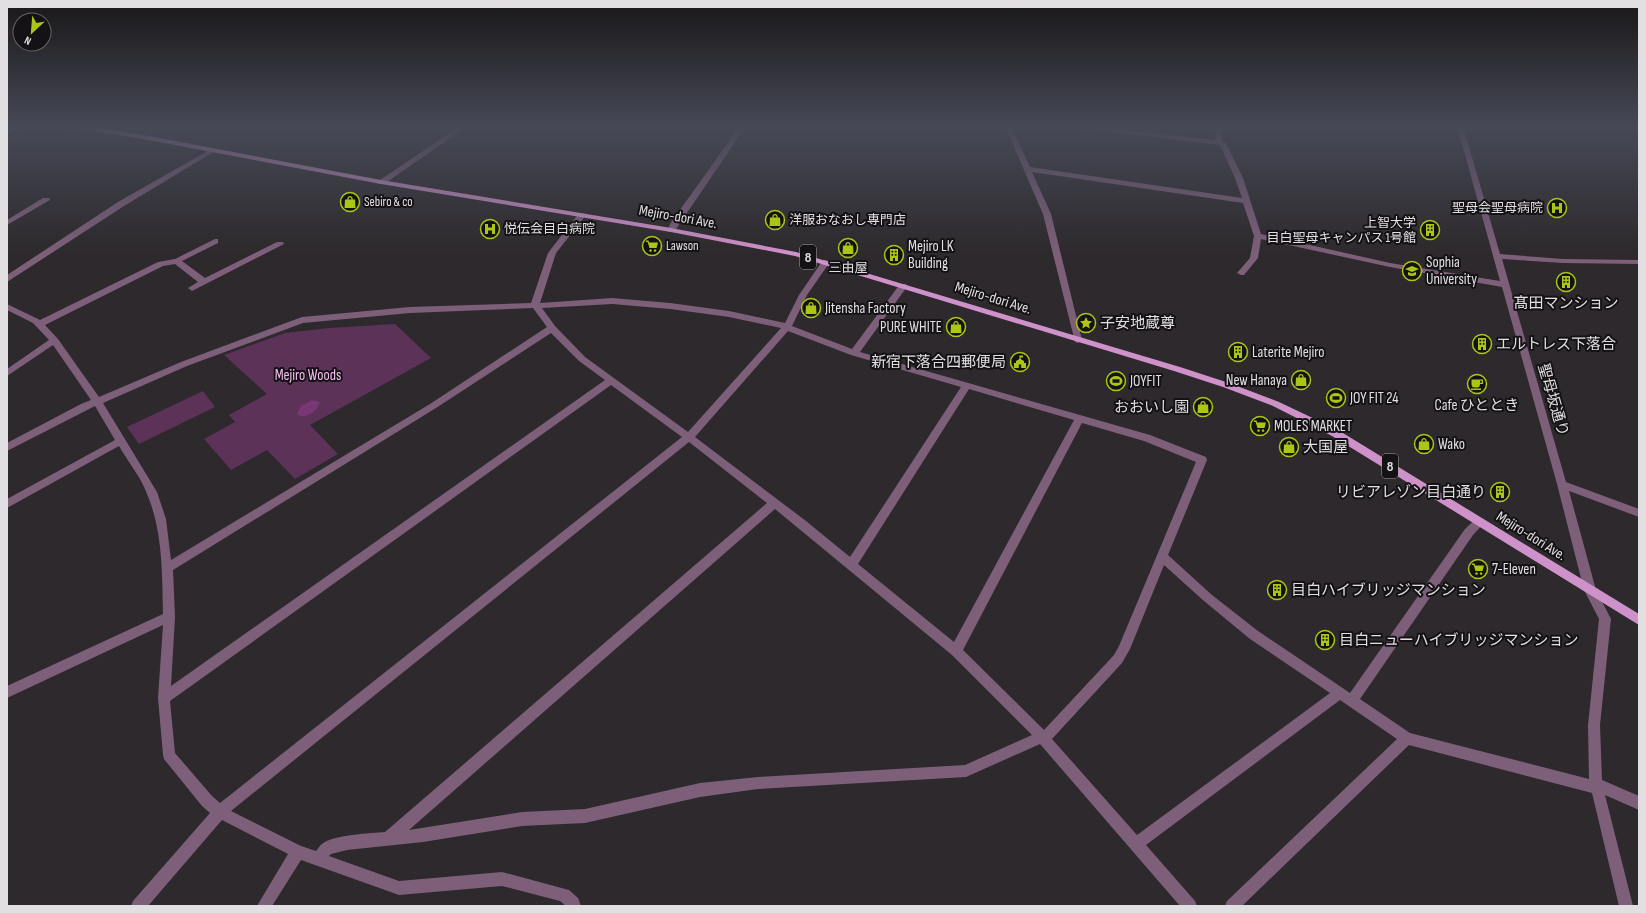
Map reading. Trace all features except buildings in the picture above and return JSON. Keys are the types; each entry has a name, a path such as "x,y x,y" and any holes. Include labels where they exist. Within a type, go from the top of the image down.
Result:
{"main road":[{"name":"Mejiro-dori Ave.","path":"310,169 770,248 826,262 1226,385 1276,404 1335,433 1639,620"}],"street":[{"path":"7,279 121,204 181,169"},
{"path":"381,182 401,169"},
{"path":"671,230 713,169"},
{"path":"1028,169 1246,201"},
{"path":"1028,169 1047,214 1078,340"},
{"path":"1235,169 1258,236 1254,258 1241,273"},
{"name":"聖母坂通り","path":"1471,169 1506,285 1590,590 1605,619 1594,725 1596,786 1626,906"},
{"path":"7,223 46,200"},
{"path":"535,305 552,253 582,215"},
{"path":"1258,236 1390,265 1506,285"},
{"path":"39,324 161,264 177,261 215,241"},
{"path":"192,288 280,244"},
{"path":"1497,256 1563,261 1639,262"},
{"path":"177,261 204,282"},
{"path":"138,906 220,812 689,437 787,327 803,295 826,262"},
{"path":"854,353 903,286"},
{"path":"7,447 84,406 110,397 184,364 302,320 410,310 580,304 612,301 670,306 729,314 779,324 854,353 1147,438 1202,460 1124,648 1118,659 1049,734 966,771 758,783 700,790 585,816 522,819 423,835 347,843 327,848 319,859"},
{"path":"535,305 552,328 582,359 689,437 774,503 852,564 956,651 1042,737 1190,906"},
{"path":"7,308 39,324 54,340 97,401 152,492 161,519 167,568 169,617 164,698 169,755 207,800 220,812 298,852 399,888 502,879 564,895 573,903 574,906"},
{"path":"167,568 420,414 552,328"},
{"path":"7,373 54,340"},
{"path":"164,698 612,380"},
{"path":"852,564 966,386"},
{"path":"956,651 1080,418"},
{"path":"7,504 120,441"},
{"path":"1562,484 1639,512"},
{"path":"389,838 774,503"},
{"path":"1351,701 1469,532 1480,522"},
{"path":"1162,556 1208,598 1254,635 1407,738 1596,786 1639,803"},
{"path":"7,692 169,617"},
{"path":"1136,844 1339,693"},
{"path":"1232,906 1407,738"},
{"path":"264,906 298,852"}],"green space":[{"name":"Mejiro Woods","path":"395,324 431,358 310,425 338,454 295,479 267,450 231,470 204,439 235,422 229,415 267,394 224,355 285,333 329,328"},
{"path":"203,391 215,407 139,444 127,427"}],"shaded area":[{"path":"312,400 320,402 314,412 307,416 300,416 297,414 301,406"}],"place":[{"name":"Sebiro & co","path":"350,202"},
{"name":"聖母会聖母病院","path":"1557,208"},
{"name":"洋服おなおし専門店","path":"775,220"},
{"name":"悦伝会目白病院","path":"490,229"},
{"name":"上智大学 目白聖母キャンパス 1号館","path":"1430,230"},
{"name":"Lawson","path":"652,246"},
{"name":"三由屋","path":"848,248"},
{"name":"Mejiro LK Building","path":"894,255"},
{"name":"Sophia University","path":"1412,271"},
{"name":"髙田マンション","path":"1566,282"},
{"name":"Jitensha Factory","path":"811,308"},
{"name":"子安地蔵尊","path":"1086,323"},
{"name":"PURE WHITE","path":"956,327"},
{"name":"エルトレス下落合","path":"1482,344"},
{"name":"Laterite Mejiro","path":"1238,352"},
{"name":"新宿下落合四郵便局","path":"1020,362"},
{"name":"New Hanaya","path":"1301,380"},
{"name":"JOYFIT","path":"1116,381"},
{"name":"Cafe ひととき","path":"1477,384"},
{"name":"JOY FIT 24","path":"1336,398"},
{"name":"おおいし園","path":"1203,407"},
{"name":"MOLES MARKET","path":"1260,426"},
{"name":"Wako","path":"1424,444"},
{"name":"大国屋","path":"1289,447"},
{"name":"リビアレゾン目白通り","path":"1500,492"},
{"name":"7-Eleven","path":"1478,569"},
{"name":"目白ハイブリッジマンション","path":"1277,590"},
{"name":"目白ニューハイブリッジマンション","path":"1325,640"}]}
